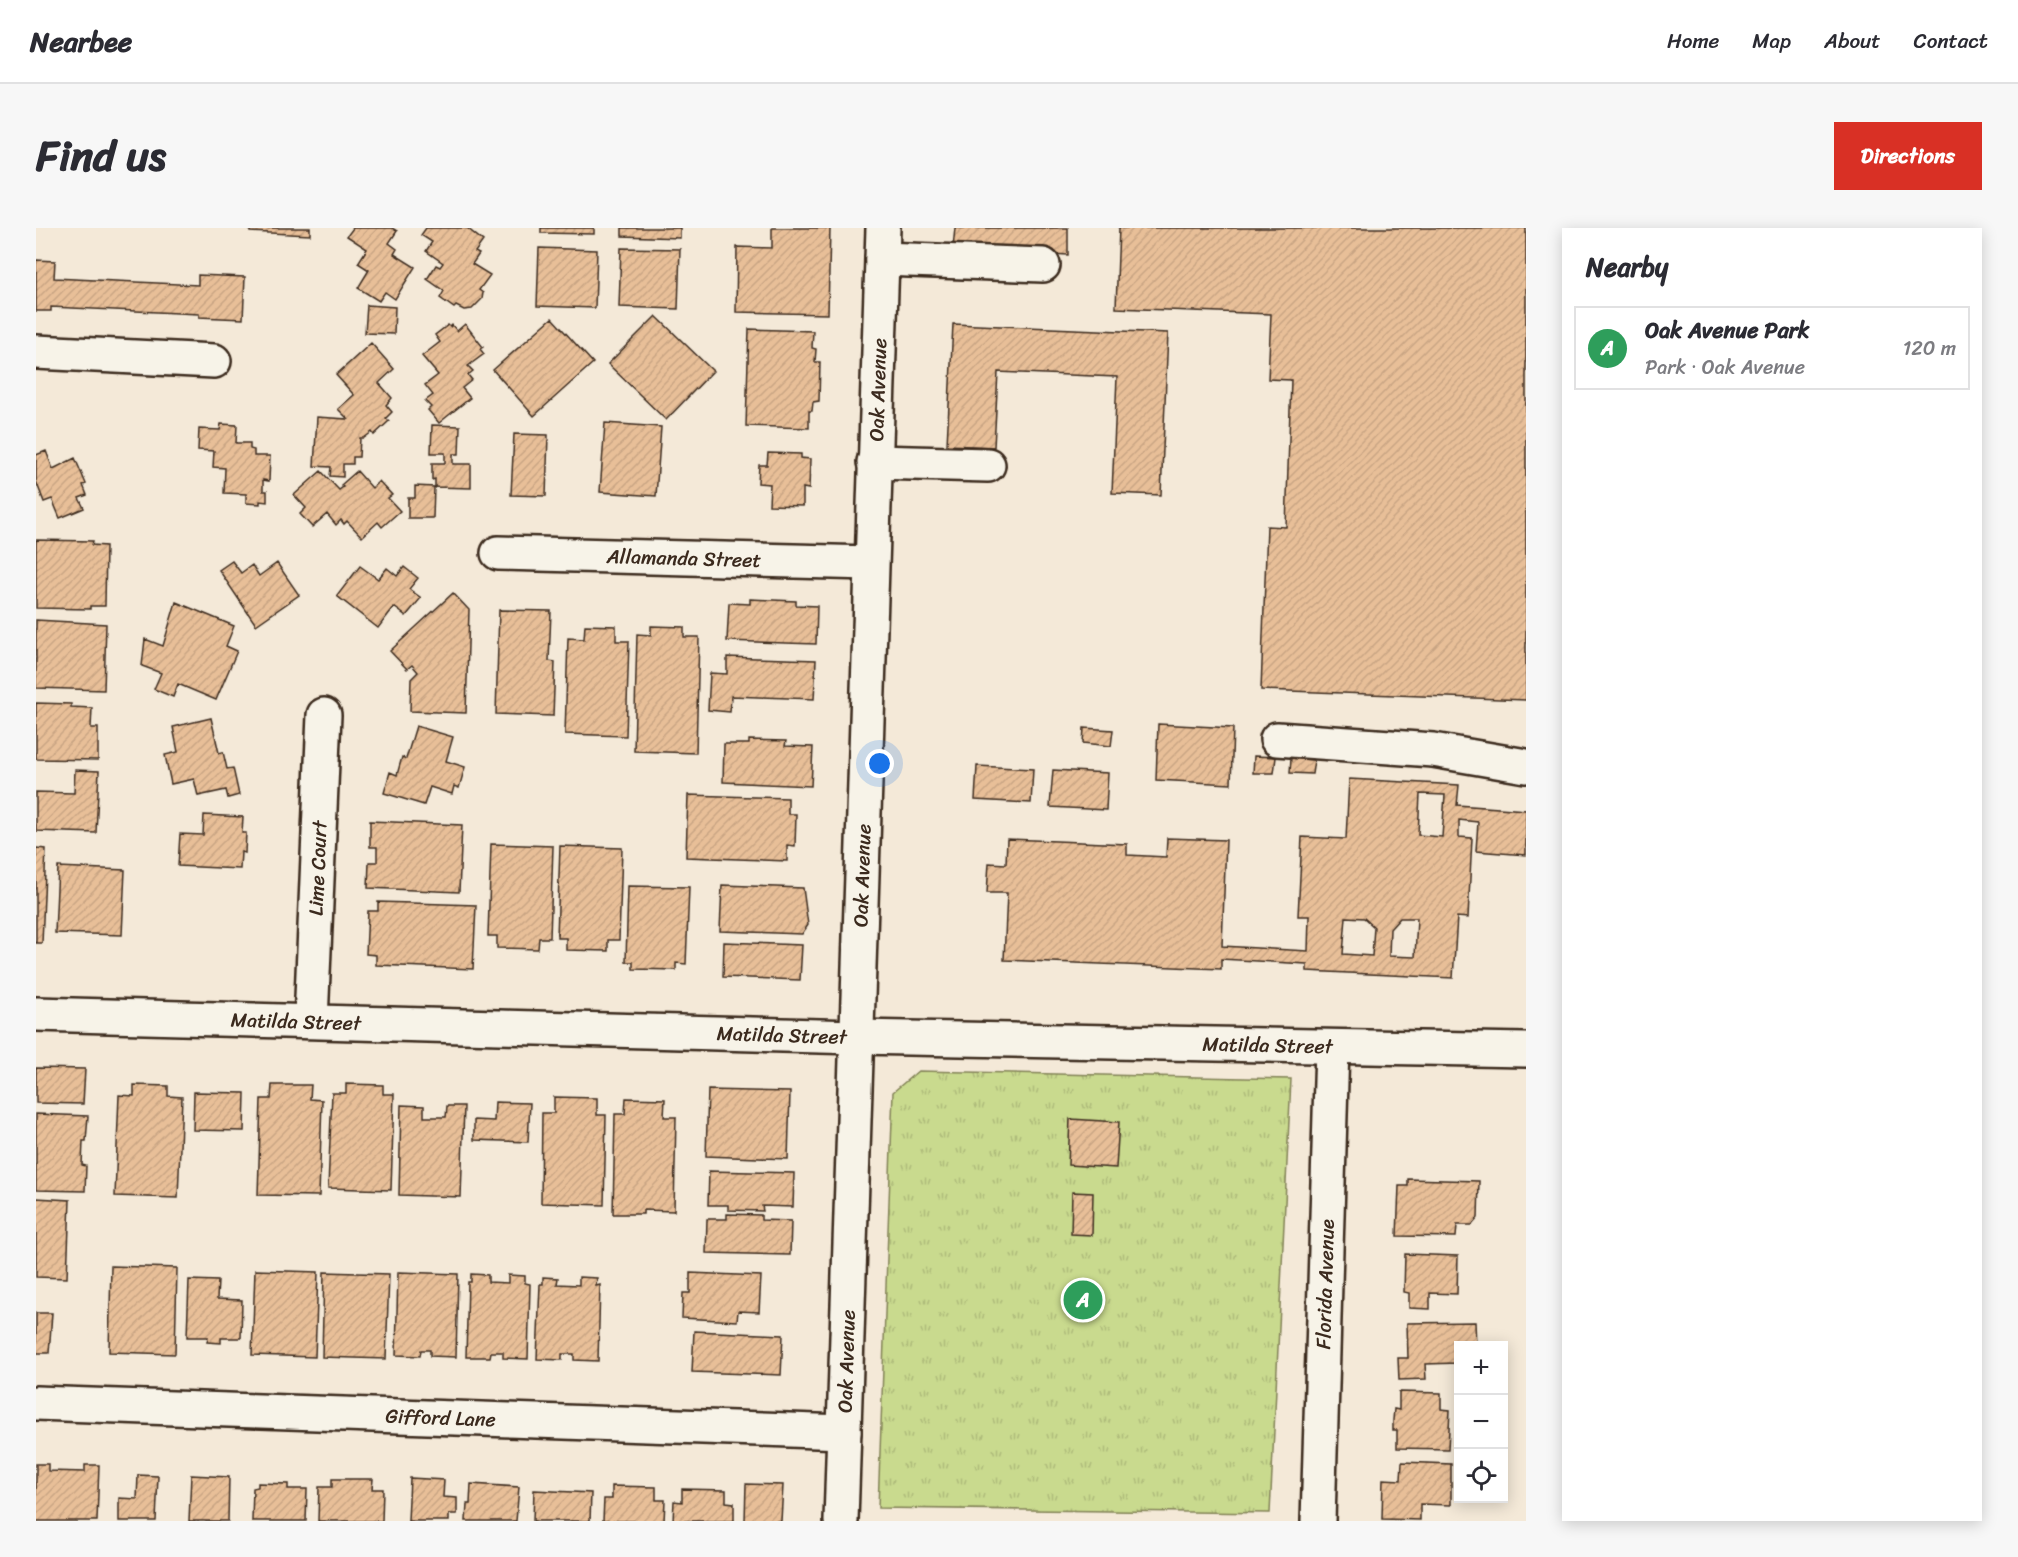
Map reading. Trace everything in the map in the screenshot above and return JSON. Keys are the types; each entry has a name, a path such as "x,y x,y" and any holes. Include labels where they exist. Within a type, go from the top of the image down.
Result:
{"street":[{"path":"882,243 1043,265"},
{"name":"Oak Avenue","path":"841,1521 882,243"},
{"path":"36,352 214,361"},
{"path":"874,462 988,465"},
{"name":"Allamanda Street","path":"498,553 871,562"},
{"name":"Lime Court","path":"311,1021 324,715"},
{"path":"1277,739 1433,750 1526,766"},
{"name":"Matilda Street","path":"36,1014 857,1037 1526,1050"},
{"name":"Florida Avenue","path":"1318,1521 1332,1047"},
{"name":"Gifford Lane","path":"36,1403 844,1432"}],"green space":[{"path":"918,1071 1291,1079 1270,1513 878,1508 893,1092"}],"building":[{"path":"250,228 310,228 310,235 250,232"},
{"path":"353,228 392,228 397,231 389,243 397,249 394,254 415,267 395,299 385,292 379,301 358,288 369,270 358,263 367,249 347,236"},
{"path":"426,228 467,228 483,241 475,252 479,254 472,264 490,275 479,290 483,293 482,299 472,309 464,310 456,306 454,308 440,298 444,291 427,279 436,265 440,267 443,263 426,251 432,242 421,235"},
{"path":"541,228 594,228 594,234 541,233"},
{"path":"622,228 680,228 680,238 622,236"},
{"path":"772,228 830,228 828,314 736,312 737,247 772,248"},
{"path":"955,228 1068,228 1068,255 953,248"},
{"path":"1119,228 1526,228 1526,700 1261,690 1267,526 1286,527 1291,380 1268,379 1271,314 1116,308"},
{"path":"539,248 597,250 595,308 537,306"},
{"path":"621,248 680,249 678,309 619,307"},
{"path":"36,260 55,261 54,278 198,285 198,275 245,277 243,319 199,317 199,314 51,307 51,311 36,311"},
{"path":"367,305 395,307 394,334 365,333"},
{"path":"656,316 713,371 666,420 608,364"},
{"path":"552,318 593,363 534,416 493,370"},
{"path":"465,324 483,347 480,349 484,354 468,366 473,371 468,375 472,380 462,388 470,398 439,423 428,410 431,407 425,401 433,395 425,385 438,375 422,356 440,342 435,335 448,325 450,327 452,325 457,331"},
{"path":"953,324 1168,333 1161,495 1112,493 1117,377 998,372 994,447 947,445"},
{"path":"749,329 813,331 812,348 816,349 815,362 820,362 819,401 813,402 812,411 809,411 809,428 746,426"},
{"path":"371,343 394,369 379,383 392,398 386,405 392,412 386,418 389,421 374,435 372,432 360,438 359,457 353,457 353,464 343,464 343,477 330,476 331,467 314,466 317,417 348,419 338,409 354,395 336,375"},
{"path":"605,423 661,427 656,496 600,492"},
{"path":"221,424 237,425 236,443 250,443 254,456 270,456 269,481 263,480 263,491 267,491 267,502 246,503 246,494 224,493 225,468 213,467 214,451 198,450 199,429 220,430"},
{"path":"432,425 460,426 459,454 453,454 453,464 471,464 471,488 435,487 435,479 432,480 432,463 445,463 445,453 431,453"},
{"path":"514,434 548,435 546,496 511,495"},
{"path":"46,451 53,469 75,458 86,484 83,485 87,495 79,498 84,508 60,518 52,499 44,502 36,481 36,455"},
{"path":"768,453 801,454 801,458 810,459 809,489 803,488 803,506 769,505 770,484 758,483 759,465 767,465"},
{"path":"321,471 339,490 343,487 341,485 357,471 372,488 379,481 392,495 388,498 400,511 382,527 378,522 362,537 347,521 344,524 341,520 336,525 327,514 312,527 300,514 306,508 294,495"},
{"path":"415,486 434,487 433,518 408,518 408,498 415,498"},
{"path":"36,540 93,541 92,545 106,546 105,606 90,606 90,609 36,608"},
{"path":"232,561 241,573 252,565 259,576 277,563 299,595 256,625 219,570"},
{"path":"360,566 378,579 387,568 397,576 404,567 418,578 409,589 421,598 406,616 394,607 378,628 337,596"},
{"path":"453,593 469,610 466,713 410,711 411,679 418,672 412,665 407,669 390,651"},
{"path":"750,599 796,601 796,605 817,606 816,644 727,641 729,603 750,604"},
{"path":"176,602 234,626 226,646 237,651 216,700 178,684 173,697 154,689 161,673 142,666 145,639 163,646"},
{"path":"499,610 551,611 549,661 555,662 553,716 496,714"},
{"path":"36,620 106,624 104,690 36,688"},
{"path":"585,625 616,626 616,641 629,641 626,736 565,734 568,638 584,639"},
{"path":"651,626 684,627 684,637 699,637 696,753 634,751 637,634 651,635"},
{"path":"727,657 816,660 814,699 731,696 730,712 708,710 710,673 727,674"},
{"path":"36,703 71,704 71,707 92,708 91,728 98,728 98,760 36,759"},
{"path":"211,718 219,753 223,752 227,769 233,768 239,795 228,798 226,790 198,796 194,779 171,784 165,755 178,752 173,727"},
{"path":"1158,724 1233,728 1231,784 1156,780"},
{"path":"416,726 453,737 446,761 465,767 459,788 454,786 452,794 430,787 424,805 384,793 390,772 397,775 402,757 406,759"},
{"path":"1084,728 1113,730 1111,746 1083,743"},
{"path":"749,740 786,741 785,746 813,747 811,786 723,782 724,744 749,744"},
{"path":"1254,756 1276,757 1274,773 1253,773"},
{"path":"1291,758 1314,760 1312,774 1290,773"},
{"path":"977,766 1033,769 1031,803 975,800"},
{"path":"75,770 99,771 96,833 36,831 36,792 74,793"},
{"path":"1053,770 1108,773 1106,810 1050,807"},
{"path":"1349,779 1459,785 1457,805 1526,810 1526,855 1476,851 1478,822 1459,820 1459,837 1472,838 1468,918 1457,917 1453,978 1307,971 1307,964 1221,959 1221,969 1004,960 1007,893 987,893 989,863 1006,864 1007,839 1127,844 1127,855 1166,857 1167,838 1226,840 1222,946 1308,951 1309,916 1298,916 1302,837 1346,839","holes":["1420,794 1445,795 1442,837 1418,835","1346,917 1364,918 1374,927 1372,956 1343,954","1400,918 1417,918 1415,957 1389,956 1390,929"]},
{"path":"688,795 788,798 788,814 796,814 795,846 787,845 787,861 686,857"},
{"path":"204,815 243,817 242,833 246,833 245,853 241,852 240,869 178,866 180,834 203,835"},
{"path":"370,821 462,825 459,892 368,888 369,862 377,862 377,847 370,847"},
{"path":"491,844 553,846 550,938 539,938 538,949 497,948 497,936 488,936"},
{"path":"560,846 622,848 619,940 608,940 608,951 566,950 566,938 557,938"},
{"path":"36,848 46,849 42,943 36,943"},
{"path":"58,867 125,870 122,935 55,933"},
{"path":"722,885 803,888 808,925 802,934 720,931"},
{"path":"628,886 689,887 686,964 676,963 676,970 633,969 633,962 626,962"},
{"path":"378,902 476,905 473,969 376,965 376,955 366,954 368,911 378,911"},
{"path":"724,942 802,945 800,980 723,977"},
{"path":"36,1068 85,1069 83,1104 36,1103"},
{"path":"346,1084 383,1085 383,1094 394,1094 391,1190 328,1188 332,1093 346,1093"},
{"path":"134,1085 168,1086 168,1096 182,1097 178,1198 115,1196 119,1095 134,1096"},
{"path":"272,1085 311,1085 310,1099 322,1100 319,1196 258,1195 261,1099 271,1099"},
{"path":"708,1090 790,1092 788,1159 706,1156"},
{"path":"194,1092 245,1093 244,1131 193,1130"},
{"path":"554,1097 597,1098 597,1115 606,1115 604,1205 541,1203 542,1113 554,1113"},
{"path":"626,1098 665,1099 664,1117 676,1117 674,1211 643,1210 643,1214 613,1214 615,1114 625,1114"},
{"path":"495,1102 530,1103 528,1142 474,1140 474,1120 494,1121"},
{"path":"401,1105 424,1106 424,1117 446,1117 447,1106 464,1106 461,1197 399,1195"},
{"path":"36,1114 88,1116 86,1141 83,1141 82,1165 86,1166 85,1191 36,1190"},
{"path":"1070,1119 1119,1122 1116,1168 1068,1165"},
{"path":"709,1171 794,1173 793,1207 762,1206 763,1211 728,1210 728,1205 708,1205"},
{"path":"1408,1179 1479,1181 1478,1218 1472,1225 1457,1225 1456,1237 1397,1236 1399,1186 1408,1186"},
{"path":"1072,1192 1093,1193 1092,1235 1071,1234"},
{"path":"36,1198 70,1200 67,1278 36,1277"},
{"path":"727,1214 761,1215 761,1220 791,1221 790,1255 706,1253 707,1219 727,1219"},
{"path":"1405,1254 1458,1256 1457,1294 1430,1293 1430,1309 1409,1308 1409,1293 1404,1292"},
{"path":"111,1266 177,1268 175,1354 109,1352"},
{"path":"255,1270 318,1272 315,1357 252,1355"},
{"path":"324,1272 389,1274 386,1359 322,1357"},
{"path":"398,1272 458,1274 456,1357 430,1356 430,1350 421,1350 420,1356 396,1355"},
{"path":"690,1273 761,1276 759,1312 738,1311 737,1321 682,1318 683,1293 690,1293"},
{"path":"471,1274 488,1275 488,1282 508,1283 508,1275 525,1276 525,1283 530,1284 528,1359 503,1358 503,1352 491,1352 490,1357 466,1357 468,1282 471,1282"},
{"path":"543,1277 558,1278 557,1284 579,1285 579,1277 597,1278 596,1286 600,1285 598,1361 574,1360 574,1354 562,1354 562,1360 537,1359 540,1284 543,1284"},
{"path":"189,1280 218,1281 217,1299 242,1300 241,1338 221,1338 221,1343 207,1342 208,1337 187,1337"},
{"path":"36,1313 52,1313 49,1353 36,1353"},
{"path":"1475,1322 1476,1341 1454,1341 1454,1363 1425,1364 1426,1379 1399,1380 1398,1358 1408,1358 1407,1323"},
{"path":"694,1331 783,1335 781,1375 692,1372"},
{"path":"1399,1392 1441,1393 1441,1409 1450,1410 1448,1449 1397,1448 1397,1430 1393,1430 1393,1420 1394,1409 1399,1410"},
{"path":"1402,1462 1451,1464 1451,1505 1420,1504 1420,1520 1382,1519 1383,1479 1401,1480"},
{"path":"36,1464 48,1464 48,1471 85,1472 85,1465 99,1465 97,1521 36,1521"},
{"path":"138,1475 158,1476 156,1521 119,1521 119,1498 137,1499"},
{"path":"191,1475 229,1477 228,1521 189,1521"},
{"path":"410,1478 444,1480 443,1497 457,1498 457,1514 449,1514 449,1521 408,1521"},
{"path":"332,1479 373,1479 372,1489 383,1489 382,1521 318,1521 319,1487 332,1487"},
{"path":"258,1483 288,1484 288,1489 307,1489 306,1521 252,1521 253,1488 258,1487"},
{"path":"471,1484 519,1487 516,1521 466,1521"},
{"path":"746,1484 783,1485 781,1521 745,1521"},
{"path":"612,1486 656,1487 656,1500 665,1500 664,1521 603,1521 604,1499 612,1499"},
{"path":"682,1489 726,1490 726,1502 734,1503 734,1521 673,1521 674,1501 682,1502"},
{"path":"534,1490 591,1493 590,1521 533,1521"}],"place":[{"name":"Oak Avenue Park","path":"1083,1300"}]}
